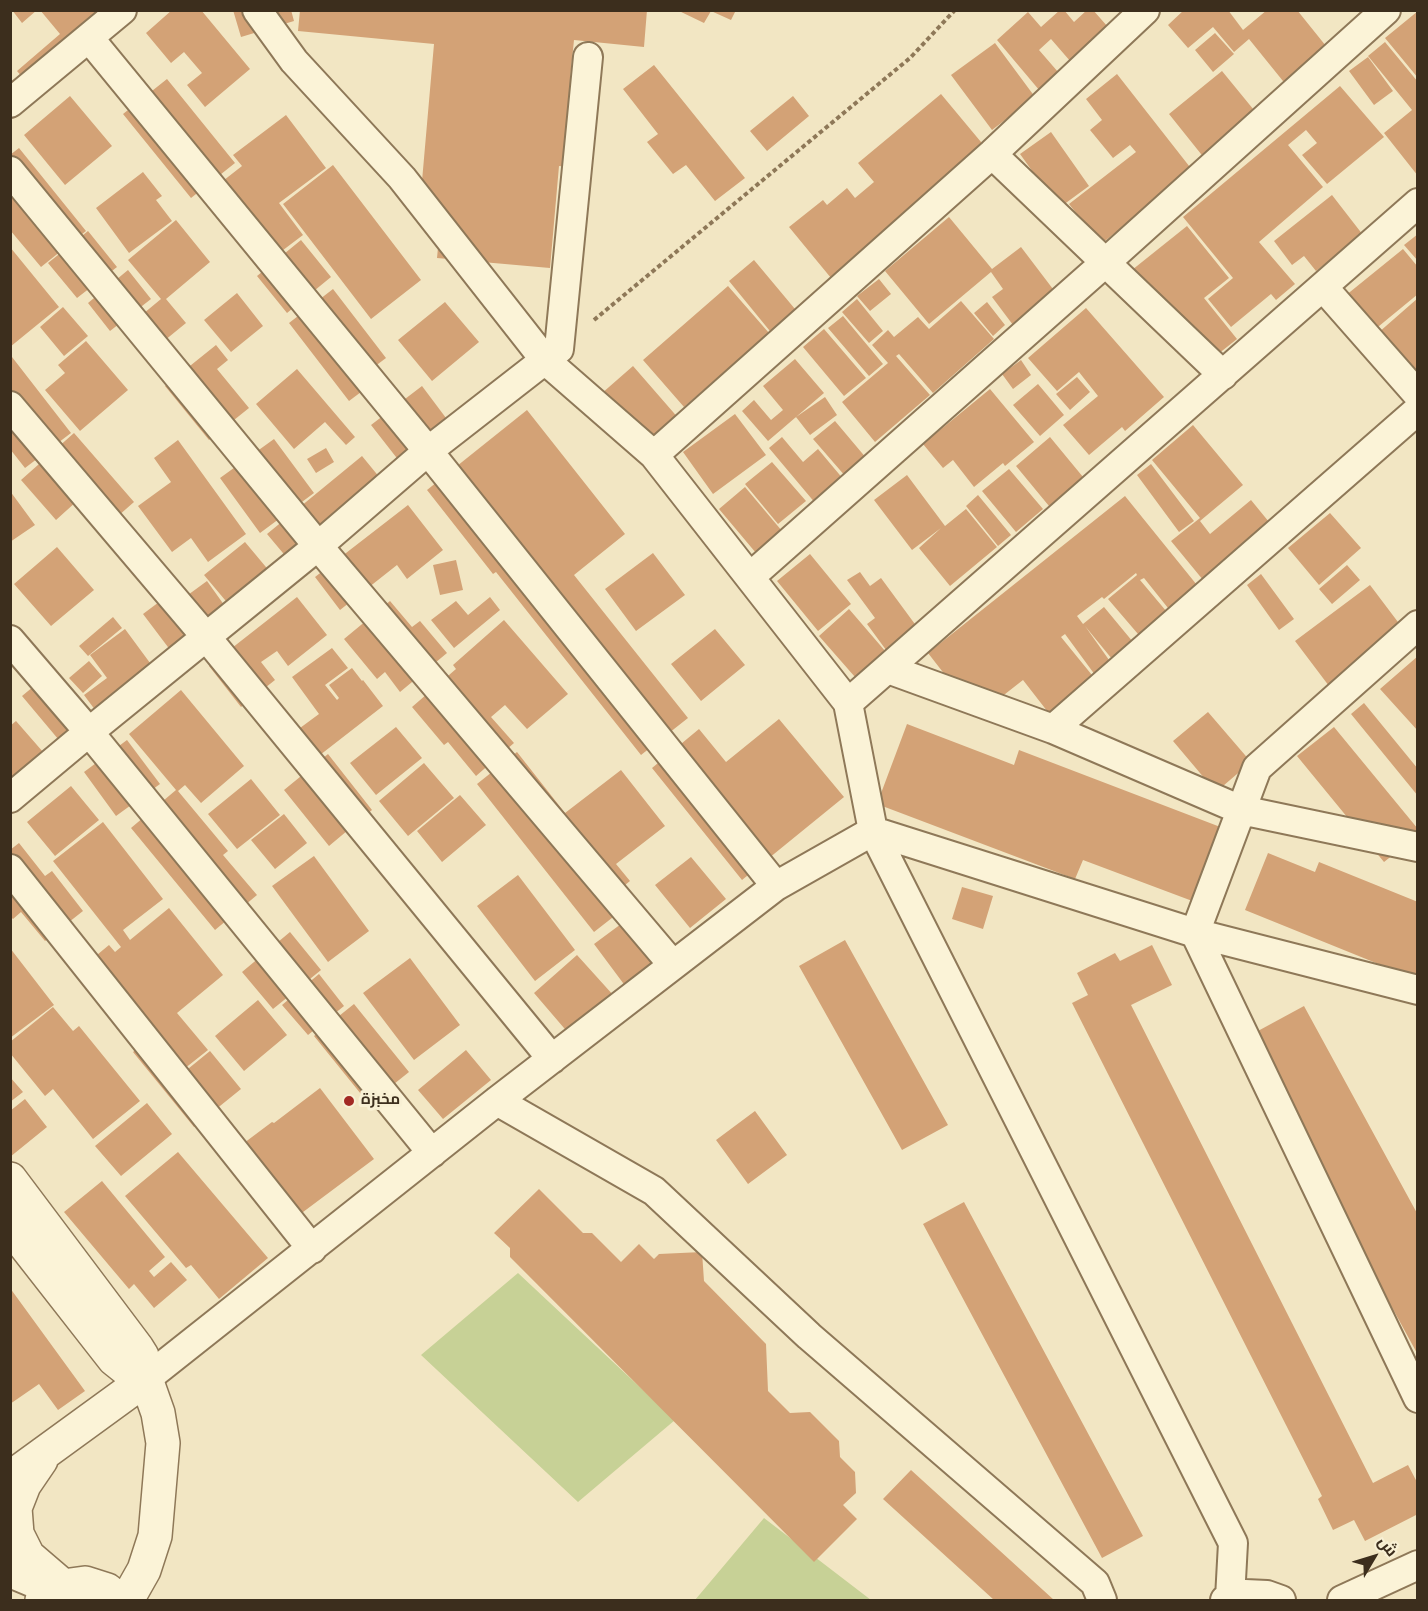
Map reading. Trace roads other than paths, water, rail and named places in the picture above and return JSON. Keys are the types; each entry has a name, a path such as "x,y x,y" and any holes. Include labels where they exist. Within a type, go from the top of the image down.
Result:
{"street":[{"path":"10,103 122,10"},
{"path":"257,10 294,61 402,178 552,355 654,455 848,704 873,831 1233,1543 1227,1599 1245,1594 1256,1594 1281,1600"},
{"path":"654,455 992,154 1145,10"},
{"path":"750,577 1386,10"},
{"path":"89,38 428,451 776,886"},
{"path":"10,798 318,546 428,451 552,355 588,57"},
{"path":"992,154 1224,375"},
{"path":"10,171 318,546 673,965"},
{"path":"848,704 1418,203"},
{"path":"1323,287 1418,395"},
{"path":"10,406 207,638 552,1059"},
{"path":"1053,729 1418,410"},
{"path":"1418,625 1257,768 1195,933 1418,1398"},
{"path":"10,640 89,732 432,1153"},
{"path":"888,669 1053,729 1241,810 1416,843"},
{"path":"10,1478 146,1379 497,1101 776,886 873,831 1195,933 1418,990"},
{"path":"10,869 312,1249"},
{"path":"497,1101 654,1191 809,1336 1095,1583 1102,1600"},
{"path":"10,1179 138,1348 158,1413 163,1443 155,1536 144,1570 127,1600"},
{"path":"10,1226 114,1359 129,1371 146,1379"},
{"path":"47,1451 24,1485 15,1508 17,1534 52,1593"},
{"path":"1342,1600 1418,1565"},
{"path":"10,1573 52,1593 85,1583 107,1590 119,1600"}],"place":[{"name":"مخبزة","path":"349,1101"}]}
